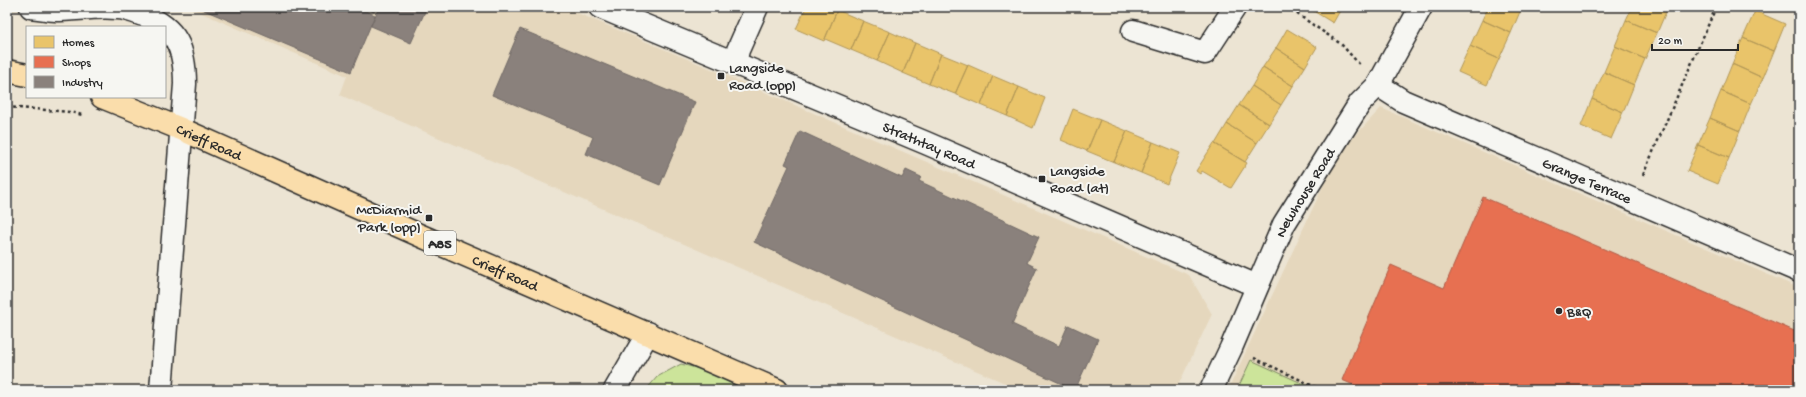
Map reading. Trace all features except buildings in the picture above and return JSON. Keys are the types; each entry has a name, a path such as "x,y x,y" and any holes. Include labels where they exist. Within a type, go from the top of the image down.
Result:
{"main road":[{"path":"7,71 26,75"},
{"name":"Crieff Road","path":"104,98 181,129 419,235 778,390"}],"street":[{"path":"31,7 54,10 117,8 151,18 164,26"},
{"name":"Strathtay Road","path":"600,7 926,143 1257,286"},
{"path":"735,63 738,50 757,7"},
{"path":"1133,31 1205,53 1236,7"},
{"name":"Newhouse Road","path":"1211,390 1231,348 1284,224 1360,103 1378,85 1421,7"},
{"path":"161,390 185,64 180,46 169,29 166,27"},
{"name":"Grange Terrace","path":"1378,85 1403,101 1799,271"},
{"path":"615,390 648,333"}],"path":[{"path":"1287,7 1341,44 1378,85"},
{"path":"1632,200 1716,7"},
{"path":"7,107 71,112 84,115"},
{"path":"1231,348 1322,390"}],"shaded area":[{"path":"188,7 563,7 709,68 1189,275 1212,314 1176,390 1021,390 340,95 347,76"},
{"path":"1381,108 1799,288 1799,390 1228,390 1338,154"}],"green space":[{"path":"1251,360 1308,386 1306,390 1237,390"},
{"path":"681,364 711,372 742,390 646,390 657,377"}],"place":[{"name":"Langside Road (opp)","path":"721,76"},
{"name":"Langside Road (at)","path":"1042,179"},
{"name":"McDiarmid Park (opp)","path":"429,218"},
{"name":"B&Q","path":"1559,311"}]}
